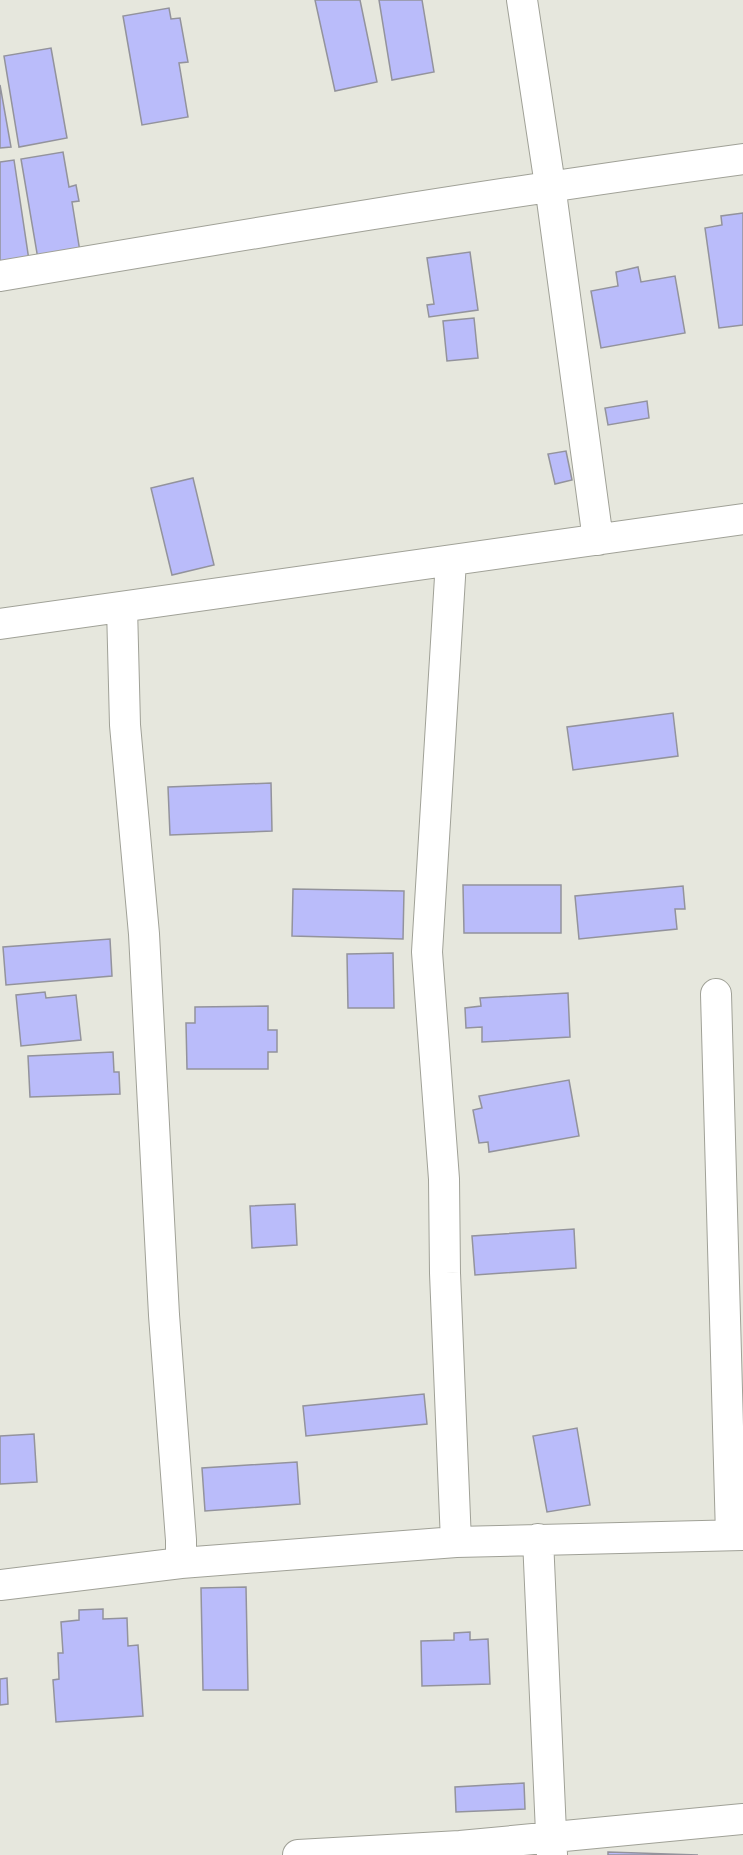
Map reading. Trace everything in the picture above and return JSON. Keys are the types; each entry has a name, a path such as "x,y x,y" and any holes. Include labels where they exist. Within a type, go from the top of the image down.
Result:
{"street":[{"path":"522,0 550,185 598,540"},
{"path":"0,276 550,185 743,159"},
{"path":"0,624 743,519"},
{"path":"451,561 427,952 444,1179 445,1273 456,1542"},
{"path":"122,607 125,725 144,934 164,1315 181,1563"},
{"path":"0,1585 181,1563 456,1542 737,1535 716,994"},
{"path":"538,1539 551,1846"},
{"path":"298,1855 460,1846 551,1846 743,1820"}],"building":[{"path":"315,0 360,0 377,82 335,91"},
{"path":"379,0 422,0 434,72 392,80"},
{"path":"169,8 171,19 180,18 188,62 179,63 188,117 142,125 123,16"},
{"path":"51,48 67,138 19,147 4,56"},
{"path":"0,85 11,147 0,148"},
{"path":"63,152 69,187 76,185 79,201 72,202 81,258 39,265 21,159"},
{"path":"14,160 30,267 0,267 0,162"},
{"path":"743,213 743,325 719,328 705,228 722,225 721,216"},
{"path":"470,252 478,310 429,317 427,305 434,304 427,258"},
{"path":"638,267 641,282 675,276 685,333 601,348 591,291 618,286 616,272"},
{"path":"474,318 478,358 447,361 443,321"},
{"path":"647,401 649,418 608,425 605,408"},
{"path":"566,451 572,480 555,484 548,454"},
{"path":"193,478 214,565 172,575 151,488"},
{"path":"673,713 678,756 573,770 567,727"},
{"path":"271,783 272,831 170,835 168,787"},
{"path":"463,885 561,885 561,933 464,933"},
{"path":"683,886 685,909 675,909 677,929 579,939 575,896"},
{"path":"293,889 404,891 403,939 292,936"},
{"path":"110,939 112,976 6,985 3,947"},
{"path":"393,953 394,1008 348,1008 347,954"},
{"path":"45,992 46,998 76,995 81,1040 21,1046 16,995"},
{"path":"568,993 570,1037 482,1042 482,1027 466,1028 465,1008 481,1006 480,998"},
{"path":"268,1006 268,1030 277,1030 277,1052 268,1052 268,1069 187,1069 186,1023 195,1023 195,1007"},
{"path":"113,1052 114,1072 119,1072 120,1094 30,1097 28,1056"},
{"path":"569,1080 579,1136 489,1152 488,1142 479,1143 473,1110 482,1108 479,1096"},
{"path":"295,1204 297,1245 252,1248 250,1206"},
{"path":"574,1229 576,1268 475,1275 472,1236"},
{"path":"424,1394 427,1424 306,1436 303,1406"},
{"path":"577,1428 590,1505 547,1512 533,1436"},
{"path":"34,1434 37,1482 0,1484 0,1436"},
{"path":"297,1462 300,1504 205,1511 202,1468"},
{"path":"246,1587 248,1690 203,1690 201,1588"},
{"path":"103,1609 103,1619 127,1618 128,1646 138,1645 143,1716 56,1722 53,1680 59,1679 58,1653 63,1653 61,1622 79,1620 79,1610"},
{"path":"470,1632 470,1640 488,1639 490,1684 422,1686 421,1641 454,1640 454,1633"},
{"path":"7,1678 8,1704 0,1705 0,1679"},
{"path":"524,1783 525,1809 456,1812 455,1787"},
{"path":"608,1852 698,1855 608,1855"}]}
